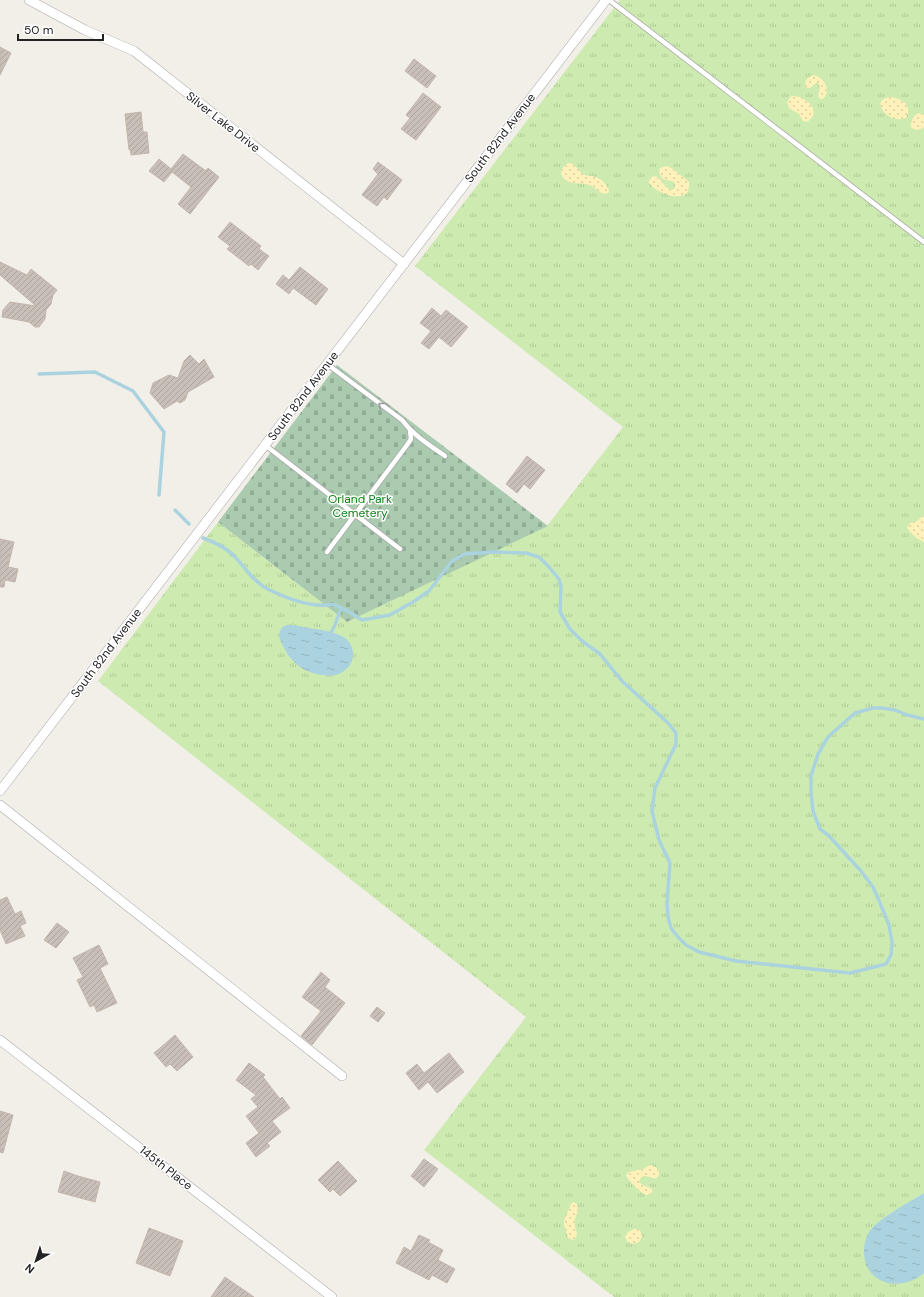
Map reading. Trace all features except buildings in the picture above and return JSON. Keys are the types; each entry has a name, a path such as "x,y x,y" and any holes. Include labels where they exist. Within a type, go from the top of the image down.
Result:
{"street":[{"name":"Silver Lake Drive","path":"29,0 85,30 134,52 404,264"},
{"name":"South 82nd Avenue","path":"0,791 606,0"},
{"path":"0,805 342,1076"},
{"name":"145th Place","path":"0,1040 332,1297"}],"lane":[{"path":"609,0 924,242"},
{"path":"327,364 402,420 408,425 410,430 410,440 407,446 327,552"},
{"path":"410,430 445,456"},
{"path":"265,445 400,549"}],"green space":[{"path":"620,0 924,0 924,1297 614,1297 424,1150 526,1017 98,681 218,522 347,622 547,526 623,427 415,266"},
{"name":"Orland Park Cemetery","path":"337,365 548,526 347,622 218,522"}],"sand":[{"path":"812,75 820,78 827,88 826,95 823,99 820,99 818,96 820,88 818,83 810,88 805,86 806,80"},
{"path":"791,96 802,98 811,104 814,113 812,118 807,122 803,121 799,114 789,108 787,102"},
{"path":"890,97 899,99 905,103 908,109 906,118 893,118 883,111 881,103 884,99"},
{"path":"919,113 924,115 924,127 915,130 911,127 911,123 913,118"},
{"path":"568,163 575,165 584,175 593,176 605,183 609,191 608,193 603,194 589,185 573,183 565,180 561,172 564,166"},
{"path":"667,166 689,182 688,190 685,194 680,196 669,195 657,190 649,183 650,178 656,176 665,186 671,190 674,189 674,182 663,179 659,173 660,168"},
{"path":"924,517 924,542 914,536 907,527 910,523 917,521"},
{"path":"650,1165 657,1168 659,1175 656,1178 644,1176 640,1179 639,1182 652,1189 651,1194 646,1195 634,1186 626,1175 629,1172 643,1169"},
{"path":"573,1202 577,1204 578,1210 574,1222 577,1234 576,1238 573,1240 568,1238 564,1221"},
{"path":"634,1229 640,1230 642,1236 639,1242 633,1244 628,1242 625,1237 628,1232"}],"water":[{"path":"288,625 328,631 345,638 352,647 353,659 350,665 341,673 330,676 316,674 299,666 286,652 280,639 280,630 284,626"},
{"path":"924,1193 924,1273 905,1283 895,1284 876,1278 865,1262 864,1245 869,1232 887,1216"}],"waterway":[{"path":"39,374 95,372 133,391 164,432 159,495"},
{"path":"175,510 189,524"},
{"path":"203,538 219,544 229,551 255,580 264,587 305,603 335,605 345,609 362,620 390,615 413,602 429,591 452,561 465,554 493,552 526,553 539,557 559,579 561,587 560,612 570,629 582,641 600,654 622,681 668,723 676,733 676,744 655,788 652,811 659,840 670,863 667,903 668,917 671,928 686,945 699,952 736,961 850,973 886,964 891,955 892,942 889,925 873,887 861,871 828,835 820,829 813,811 811,776 818,754 828,737 855,713 873,708 882,708 895,710 907,715 924,719"},
{"path":"330,635 341,608"}]}
